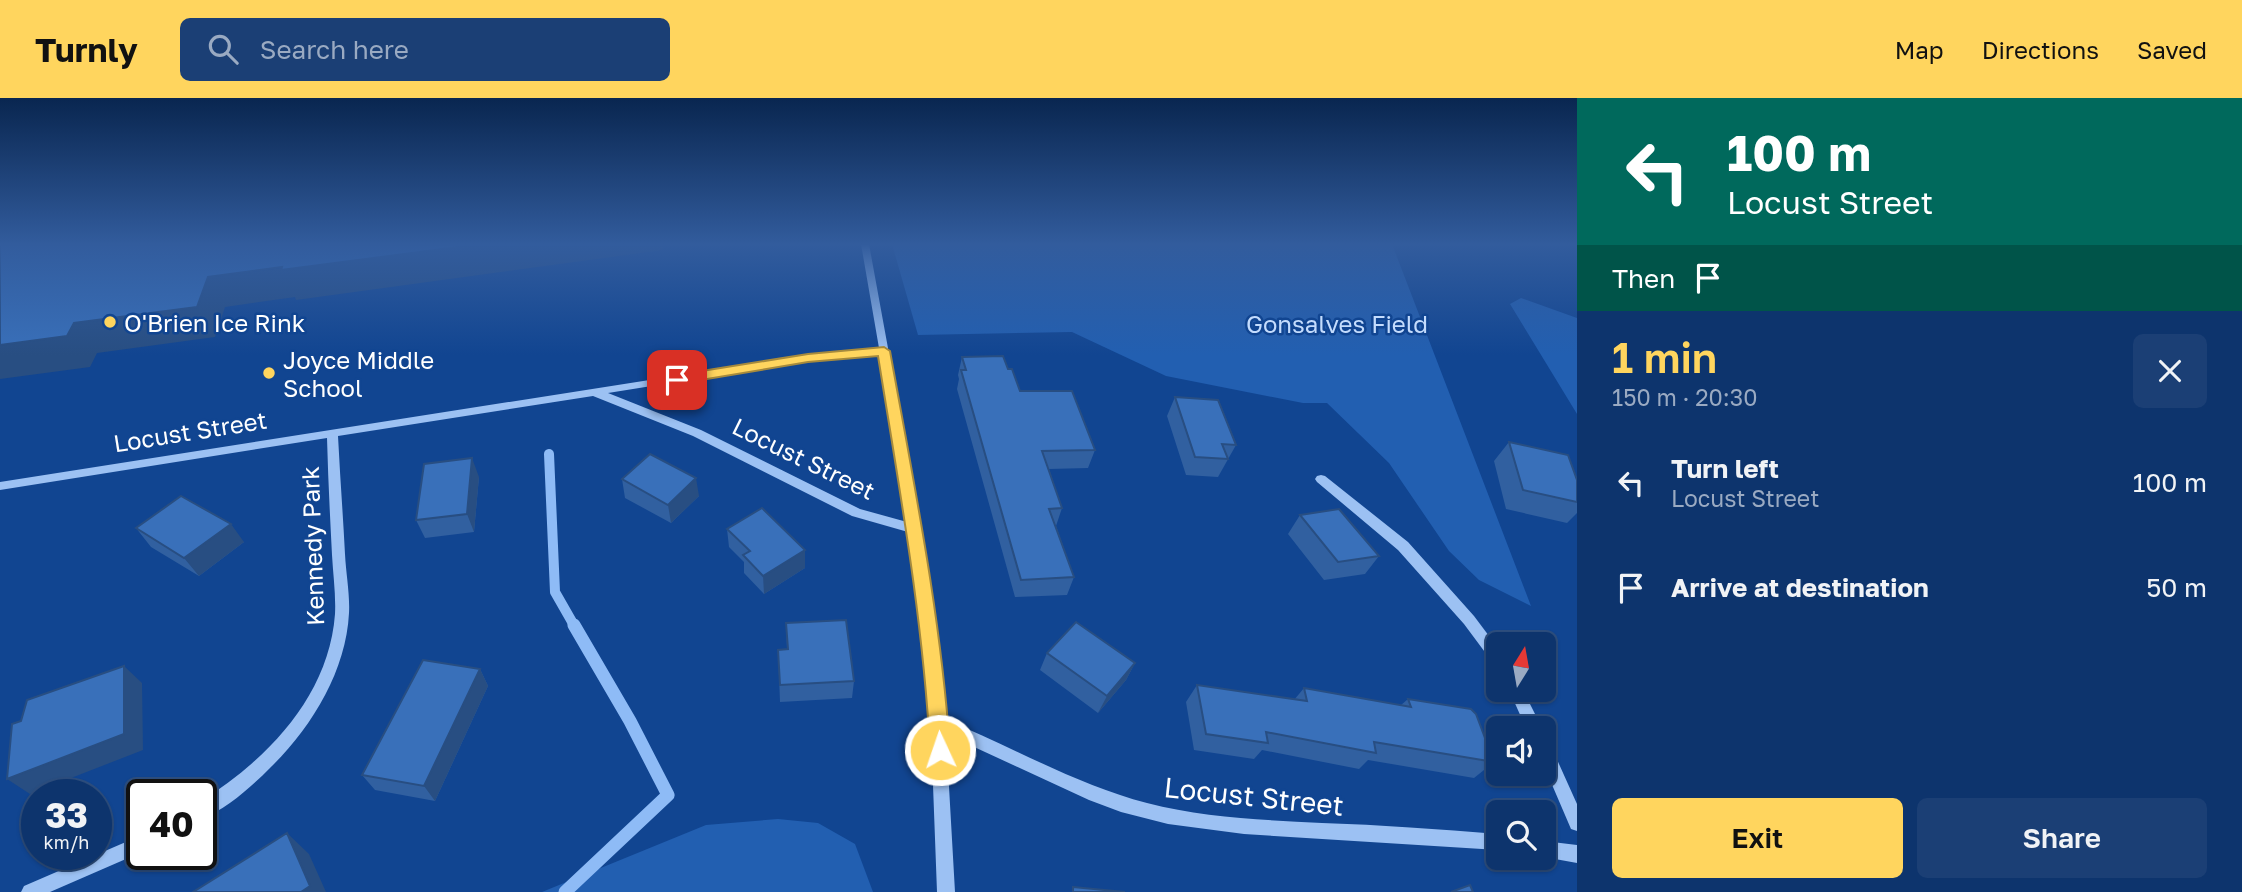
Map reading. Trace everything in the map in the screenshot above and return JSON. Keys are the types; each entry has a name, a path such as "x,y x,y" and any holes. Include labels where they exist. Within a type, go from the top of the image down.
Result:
{"street":[{"path":"872,281 915,529 936,678 946,892"},
{"name":"Locust Street","path":"0,486 808,358 884,351"},
{"name":"Locust Street","path":"596,393 697,433 861,515 915,529"},
{"name":"Kennedy Park","path":"217,800 248,779 282,746 313,703 331,670 338,645 342,613 332,433"},
{"path":"1321,479 1403,545 1486,643"},
{"name":"Locust Street","path":"939,724 988,743 1062,782 1107,800 1152,813 1265,828 1486,841"},
{"path":"1556,776 1577,824"},
{"path":"30,892 126,850"},
{"path":"1556,850 1577,853"}],"green space":[{"name":"Gonsalves Field","path":"903,281 1406,281 1531,606 1479,580 1449,551 1389,463 1327,403 1303,403 1166,376 1072,332 918,335"},
{"path":"1521,298 1577,318 1577,414 1510,304"},
{"path":"778,819 818,823 855,844 873,892 542,892 706,825"}],"building":[{"path":"0,281 207,281 197,307 74,323 67,336 0,345"},
{"path":"1003,356 1008,369 1012,369 1020,391 1072,391 1095,450 1042,451 1062,508 1049,509 1074,577 1021,580 961,370 966,370 962,357"},
{"path":"1175,397 1218,400 1236,445 1222,444 1228,459 1195,457"},
{"path":"1509,442 1568,455 1577,480 1577,502 1523,490"},
{"path":"650,454 696,478 668,505 622,479"},
{"path":"472,458 467,514 416,520 424,464"},
{"path":"181,496 231,524 184,558 136,528"},
{"path":"762,508 805,550 763,576 743,555 750,551 727,529"},
{"path":"1339,509 1379,556 1338,562 1300,515"},
{"path":"846,620 854,681 780,685 778,650 788,649 786,623"},
{"path":"1076,622 1135,663 1107,696 1047,653"},
{"path":"423,660 480,669 424,786 362,775"},
{"path":"124,666 124,734 7,779 12,724 21,721 27,700"},
{"path":"1197,685 1307,701 1304,688 1411,707 1408,699 1471,709 1476,714 1486,741 1486,761 1374,742 1376,753 1266,732 1268,743 1206,734"},
{"path":"287,833 310,886 301,892 193,892"},
{"path":"1470,885 1473,892 1451,892"},
{"path":"1073,887 1125,892 1073,892"}],"waterway":[{"path":"549,454 555,592 575,627"},
{"path":"565,892 668,795 630,721 574,625"}],"place":[{"name":"O'Brien Ice Rink","path":"110,322"},
{"name":"Joyce Middle School","path":"269,373"}],"route":[{"path":"677,380 808,358 884,351 926,601 936,678 940,750"}]}
